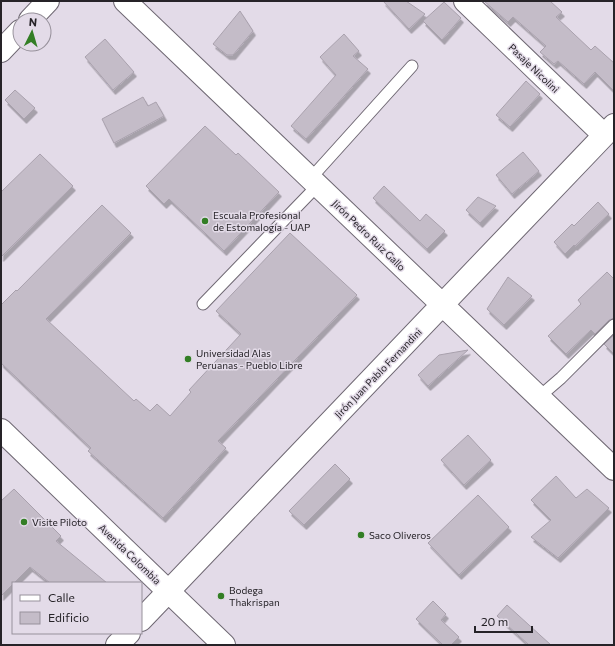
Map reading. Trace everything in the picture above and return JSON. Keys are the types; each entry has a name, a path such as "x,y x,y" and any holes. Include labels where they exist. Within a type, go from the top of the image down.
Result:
{"street":[{"path":"38,12 48,1"},
{"name":"Jirón Pedro Ruiz Gallo","path":"125,1 614,469"},
{"name":"Pasaje Nicolini","path":"465,1 609,130"},
{"path":"1,51 12,39"},
{"name":"Jirón Juan Pablo Fernandini","path":"142,619 609,130"},
{"name":"Avenida Colombia","path":"1,430 224,645"},
{"path":"117,645 127,634"}],"lane":[{"path":"202,304 314,181 412,66"},
{"path":"539,397 561,378 614,325"}],"building":[{"path":"383,1 406,1 425,14 409,29"},
{"path":"484,1 550,1 562,12 556,17 591,50 595,46 614,63 614,91 595,72 584,84 558,61 554,64 540,52 546,46 513,17 508,22"},
{"path":"444,2 461,18 442,40 423,21"},
{"path":"240,11 253,31 233,55 227,55 213,44"},
{"path":"344,34 359,51 353,56 368,69 306,139 291,126 336,75 320,57"},
{"path":"105,39 134,72 113,90 85,57"},
{"path":"526,81 540,94 510,127 496,115"},
{"path":"15,90 35,108 24,119 5,100"},
{"path":"143,97 148,106 156,102 164,116 114,143 102,119"},
{"path":"205,126 236,155 238,153 279,192 224,251 169,199 164,204 146,186"},
{"path":"523,152 539,171 512,194 496,175"},
{"path":"40,154 73,186 1,257 1,192"},
{"path":"384,186 420,221 426,214 445,231 427,249 373,198"},
{"path":"478,197 496,206 480,223 466,210"},
{"path":"598,202 609,214 565,254 554,242 572,224 574,226"},
{"path":"102,205 131,233 46,319 134,401 136,399 150,411 157,404 170,416 191,392 189,390 241,334 216,311 290,233 357,295 218,441 226,448 163,518 88,451 91,448 1,363 1,305 16,290 17,291"},
{"path":"607,272 614,279 614,318 609,320 595,334 591,330 566,354 548,336 581,304 578,300"},
{"path":"508,277 532,296 504,325 487,309"},
{"path":"614,335 614,354 604,344"},
{"path":"468,350 428,386 418,375 439,355"},
{"path":"468,435 491,460 464,485 441,460"},
{"path":"335,464 350,479 304,525 289,511"},
{"path":"556,476 576,498 587,489 609,508 558,558 531,537 551,520 531,500"},
{"path":"14,489 61,536 56,541 106,582 49,582 30,567 15,582 12,582 12,585 1,596 1,501"},
{"path":"478,495 509,527 459,575 428,543"},
{"path":"433,601 446,614 441,620 459,637 451,645 443,645 416,619"},
{"path":"507,605 551,645 529,645 497,616"}],"place":[{"name":"Escuala Profesional de Estomalogía - UAP","path":"205,221"},
{"name":"Universidad Alas Peruanas - Pueblo Libre","path":"188,359"},
{"name":"Visite Piloto","path":"24,522"},
{"name":"Saco Oliveros","path":"361,535"},
{"name":"Bodega Thakrispan","path":"221,596"}]}
